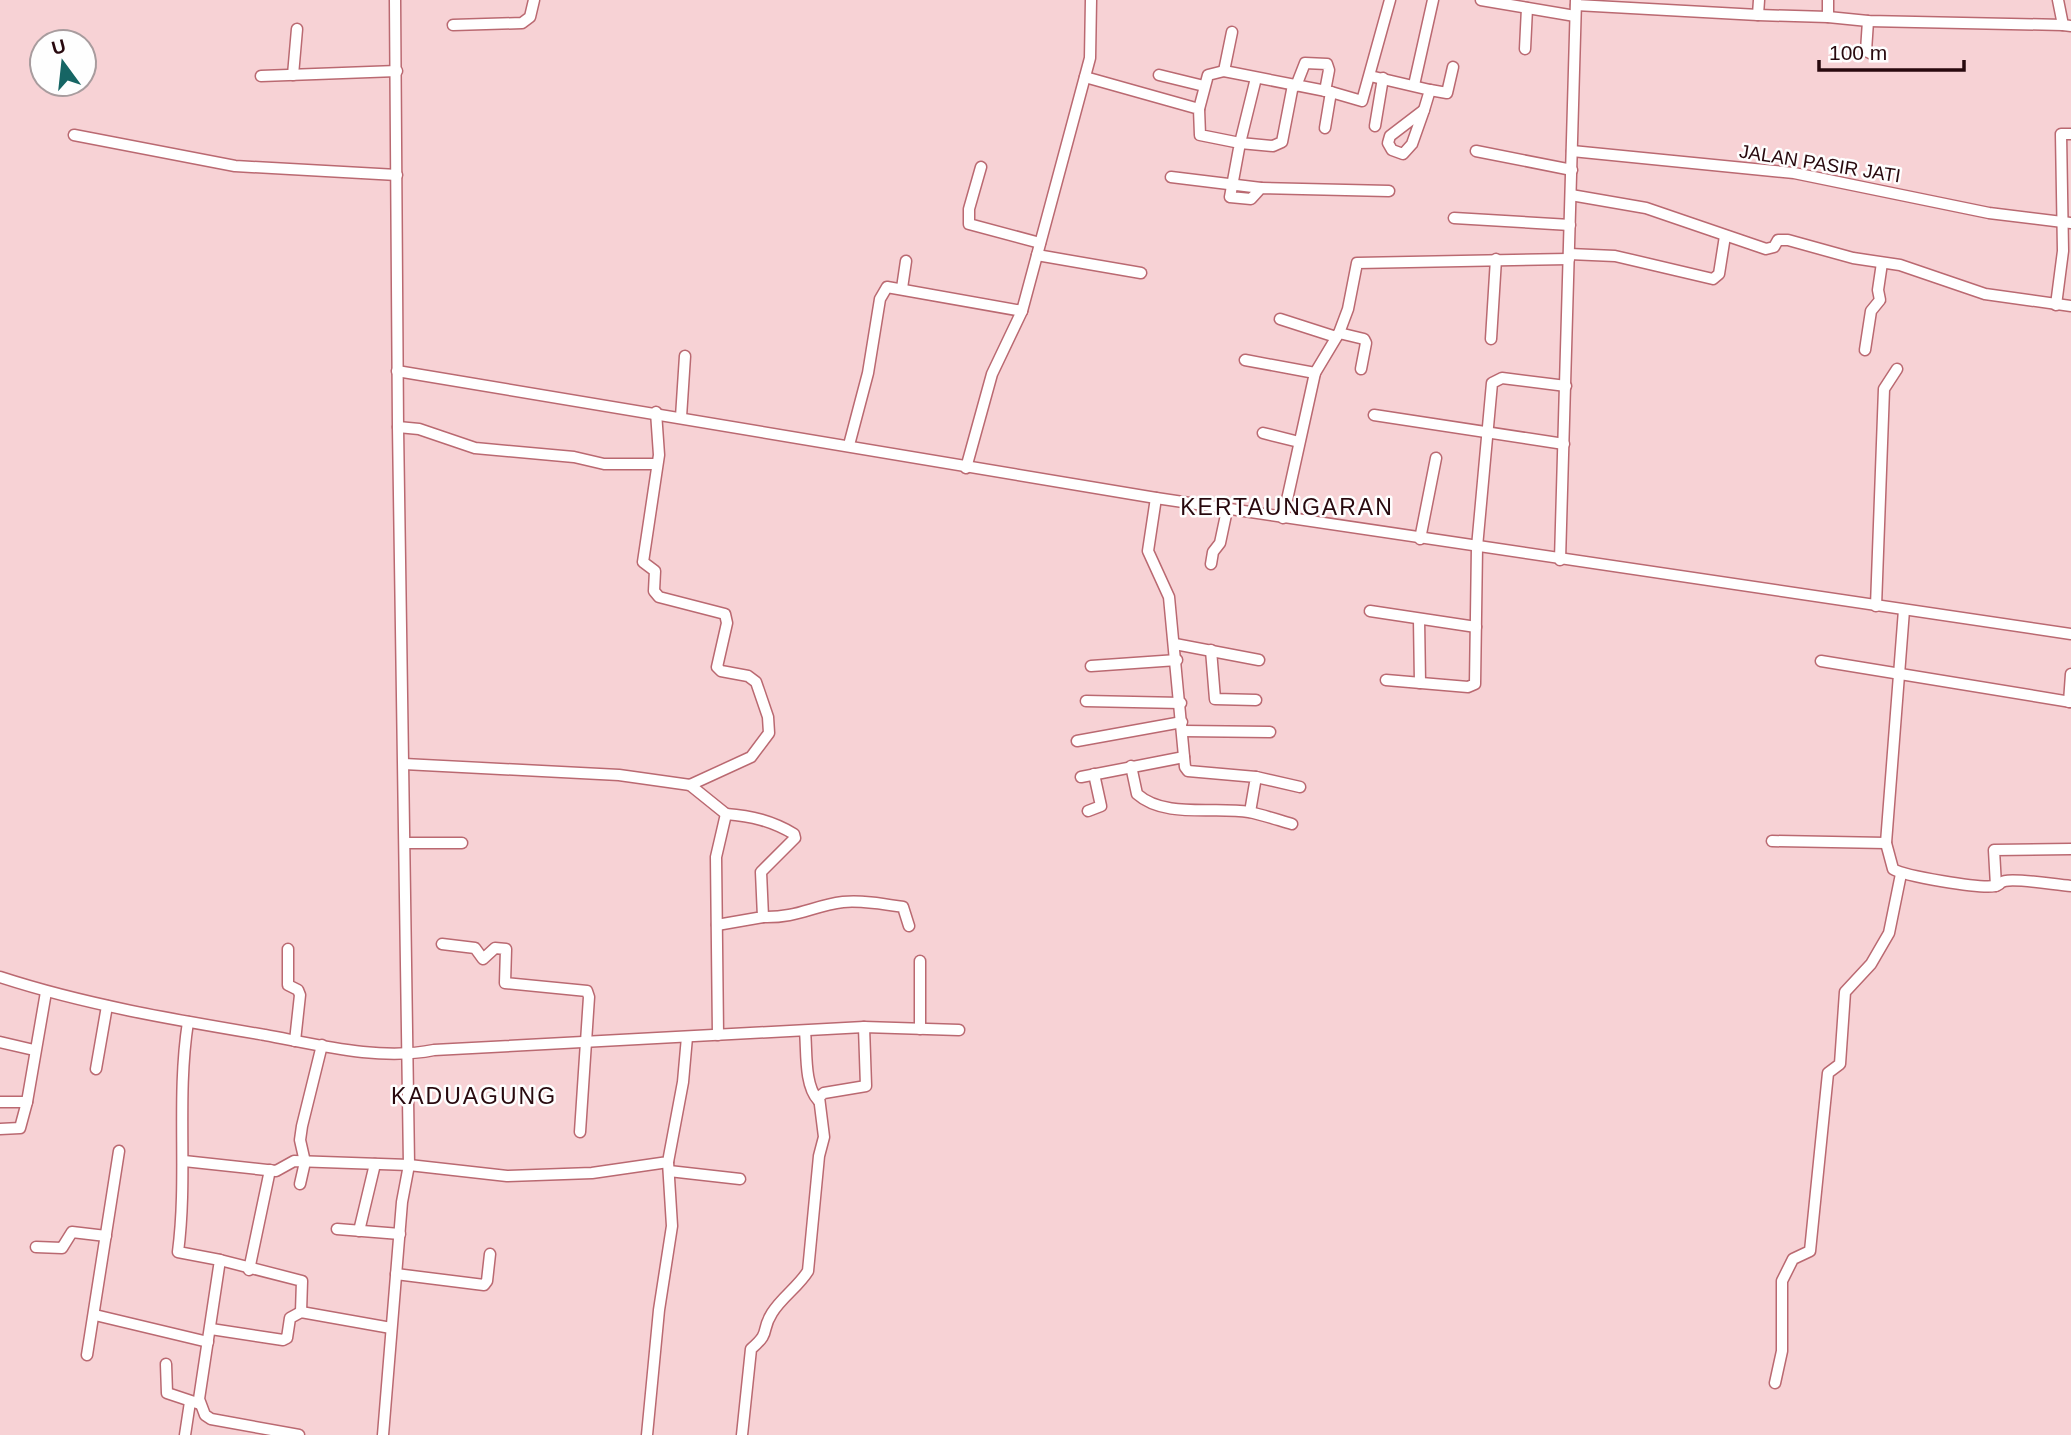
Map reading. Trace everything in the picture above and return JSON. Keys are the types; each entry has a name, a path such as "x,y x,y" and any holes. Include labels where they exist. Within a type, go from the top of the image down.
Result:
{"street":[{"path":"383,1435 396,1274 409,1165 397,371 396,0"},
{"path":"453,25 522,23 530,16 534,0"},
{"path":"966,468 992,374 1022,311 1085,77 1092,38 1091,0"},
{"path":"1362,101 1390,0"},
{"path":"1414,85 1433,0"},
{"path":"1481,0 1527,8 1576,7 1828,16 1868,21 2067,25 2059,0"},
{"path":"1758,15 1759,0"},
{"path":"1828,16 1829,0"},
{"path":"1560,560 1576,7"},
{"path":"1525,49 1527,8"},
{"path":"1868,21 1866,51 1874,55"},
{"path":"293,75 297,29"},
{"path":"1224,71 1232,32"},
{"path":"1325,128 1328,91 1329,74 1327,64 1305,63 1295,85 1282,142 1273,146 1200,135 1199,109 1208,75 1224,71 1256,78 1295,85 1328,91 1378,106"},
{"path":"1370,76 1447,93 1453,67"},
{"path":"261,76 397,71"},
{"path":"1159,75 1204,86"},
{"path":"1085,77 1199,109"},
{"path":"1256,78 1240,143 1230,201 1251,199 1261,188"},
{"path":"1375,126 1384,78"},
{"path":"1424,110 1390,136 1388,143 1392,150 1403,154 1410,148 1424,110 1430,90"},
{"path":"2056,304 2066,261 2061,134 2071,134"},
{"path":"74,135 235,166 397,175"},
{"path":"1476,151 1572,170"},
{"name":"JALAN PASIR JATI","path":"1572,151 1794,173 1989,213 2066,222"},
{"path":"981,167 968,214 969,224 1040,243"},
{"path":"1171,177 1261,188 1389,191"},
{"path":"1571,195 1646,208 1766,249 1774,247 1780,239 1788,240 1900,265 1985,294 2071,306"},
{"path":"1454,218 1570,225"},
{"path":"1283,519 1315,373 1337,335 1348,309 1357,263 1615,256 1713,279 1719,274 1725,236"},
{"path":"1037,255 1141,273"},
{"path":"1491,340 1496,259"},
{"path":"902,288 906,261"},
{"path":"1865,350 1871,311 1881,300 1878,290 1882,263"},
{"path":"849,445 868,373 882,292 887,287 1022,311"},
{"path":"1280,319 1337,335 1364,339 1366,343 1361,369"},
{"path":"681,417 685,356"},
{"path":"1245,360 1315,373"},
{"path":"1876,606 1884,389 1897,369"},
{"path":"397,371 656,412 966,468 1283,519 2071,634"},
{"path":"1385,680 1468,687 1475,684 1477,547 1490,389 1496,380 1566,386"},
{"path":"656,412 657,464 643,562 656,570 654,593 659,597 725,614 727,623 718,667 721,671 748,676 756,682 770,727 767,739 751,757 690,785"},
{"path":"1374,415 1564,444"},
{"path":"398,427 419,429 475,448 575,457 604,464 657,464"},
{"path":"1263,433 1299,442"},
{"path":"1420,539 1436,458"},
{"path":"1156,498 1148,551 1169,597 1184,757 1188,771 1256,777 1300,787"},
{"path":"1211,564 1213,552 1220,543 1227,510"},
{"path":"1904,610 1886,843 1888,859 1893,869 1901,874 1938,878 1952,885 1996,886 2006,880 2071,886"},
{"path":"1370,611 1476,627"},
{"path":"1419,619 1420,683"},
{"path":"1175,644 1259,660"},
{"path":"1211,650 1215,699 1256,700"},
{"path":"1091,666 1177,660"},
{"path":"1821,661 2070,702 2071,674"},
{"path":"1086,701 1181,703"},
{"path":"1077,741 1183,727 1270,732"},
{"path":"1081,777 1184,757"},
{"path":"404,764 619,775 690,785 726,814 756,817 794,834 794,842 761,872 763,917"},
{"path":"1131,766 1137,794 1144,800 1188,809 1250,812 1292,824"},
{"path":"1088,811 1101,806 1094,774"},
{"path":"1250,812 1256,777"},
{"path":"718,1035 716,857 726,814"},
{"path":"1772,841 1886,843"},
{"path":"406,843 461,843"},
{"path":"1996,886 1994,850 2071,849"},
{"path":"1775,1383 1782,1351 1782,1281 1793,1259 1810,1251 1828,1073 1840,1065 1845,992 1871,964 1889,933 1901,874"},
{"path":"718,925 763,917 788,918 843,902 855,902 903,907 909,926"},
{"path":"442,944 475,948 483,959 495,948 506,949 505,983 587,991 589,997 580,1132"},
{"path":"288,949 288,985 298,990 300,995 295,1041"},
{"path":"920,961 920,1029"},
{"path":"0,977 46,992 188,1023 322,1045 409,1055 434,1050 864,1027 959,1030"},
{"path":"0,1129 20,1128 46,992"},
{"path":"96,1069 107,1006"},
{"path":"188,1023 181,1086 184,1193 178,1252 302,1281 301,1312"},
{"path":"818,1100 824,1093 866,1086 864,1027"},
{"path":"742,1435 751,1349 763,1341 771,1315 799,1286 808,1270 819,1156 824,1137 818,1100 808,1068 805,1031"},
{"path":"647,1435 659,1310 672,1226 668,1166 683,1083 687,1037"},
{"path":"0,1042 34,1051"},
{"path":"300,1184 305,1162 300,1140 302,1126 322,1045"},
{"path":"0,1102 27,1102"},
{"path":"87,1355 119,1151"},
{"path":"184,1161 270,1170 282,1170 289,1163 305,1162 409,1165 508,1176 561,1175 668,1166 740,1179"},
{"path":"359,1231 375,1164"},
{"path":"249,1270 270,1170"},
{"path":"337,1229 400,1234"},
{"path":"36,1247 62,1248 72,1232 106,1236"},
{"path":"396,1274 484,1285 487,1281 490,1254"},
{"path":"185,1435 211,1329 220,1261"},
{"path":"211,1329 283,1340 287,1338 290,1318 301,1312 391,1328"},
{"path":"94,1315 208,1342"},
{"path":"166,1364 167,1393 195,1403 211,1419 244,1430 299,1435"}],"district":[{"name":"KERTAUNGARAN","path":"1287,507"},
{"name":"KADUAGUNG","path":"474,1096"}]}
